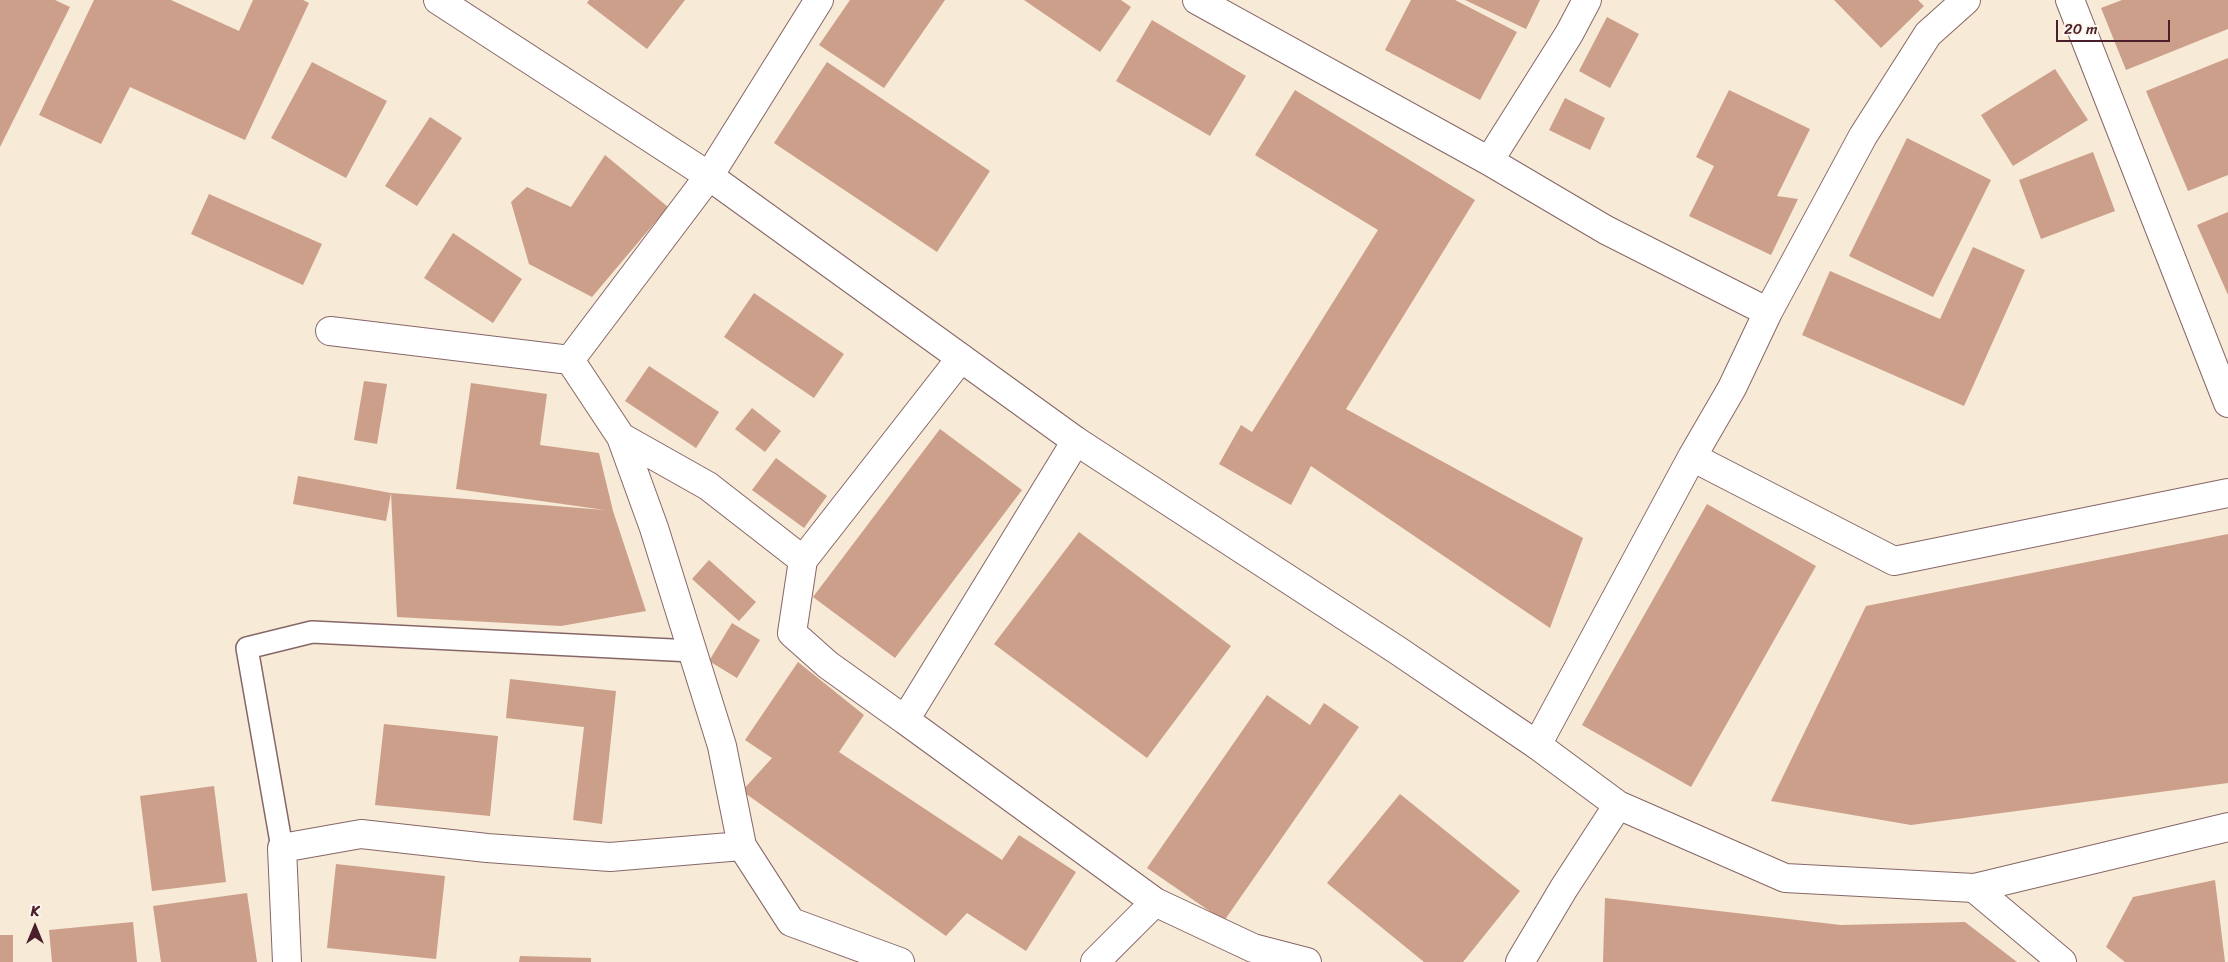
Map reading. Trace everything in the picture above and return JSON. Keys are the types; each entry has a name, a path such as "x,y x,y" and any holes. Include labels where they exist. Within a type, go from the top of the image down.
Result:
{"street":[{"path":"438,0 709,176 1076,441 1397,650 1537,745 1618,805 1785,878 1974,888 2228,827"},
{"path":"570,360 709,176 819,0"},
{"path":"1197,0 1489,161 1606,230 1768,312"},
{"path":"1489,161 1569,34 1587,0"},
{"path":"1537,745 1692,457 1732,388 1768,312 1863,136 1928,34 1966,0"},
{"path":"2070,0 2228,404"},
{"path":"330,331 570,360 621,437 654,528 722,746 742,846 791,922 900,962"},
{"path":"961,358 803,560 792,633 828,665 1155,902 1253,948 1307,962"},
{"path":"621,437 708,486 803,560"},
{"path":"906,720 1076,441"},
{"path":"1692,457 1894,561 2228,493"},
{"path":"1520,962 1564,888 1618,805"},
{"path":"287,962 282,848 361,834 487,848 610,857 742,846"},
{"path":"1974,888 2062,962"},
{"path":"1095,962 1155,902"}],"lane":[{"path":"282,848 247,648 312,632 692,651"}],"building":[{"path":"0,0 55,0 70,7 0,147"},
{"path":"94,0 171,0 239,31 253,0 303,0 309,3 245,140 130,87 101,144 39,115"},
{"path":"589,0 685,0 647,49 587,3"},
{"path":"850,0 945,0 884,88 819,45"},
{"path":"1024,0 1121,0 1131,7 1100,52"},
{"path":"1411,0 1455,0 1517,32 1480,100 1385,50"},
{"path":"1465,0 1540,0 1526,29"},
{"path":"1834,0 1918,0 1924,6 1881,48"},
{"path":"2122,0 2228,0 2228,29 2126,70 2101,8"},
{"path":"1607,17 1639,34 1610,88 1579,71"},
{"path":"1152,20 1246,76 1210,136 1116,81"},
{"path":"2228,58 2228,175 2188,191 2146,91"},
{"path":"312,62 387,101 346,178 271,138"},
{"path":"827,62 990,171 937,252 774,143"},
{"path":"2055,69 2088,120 2013,166 1981,115"},
{"path":"1295,90 1475,200 1346,409 1583,538 1550,628 1311,466 1291,505 1219,464 1241,425 1252,432 1378,230 1255,155"},
{"path":"1729,90 1810,129 1777,196 1798,199 1771,255 1689,216 1714,166 1696,157"},
{"path":"1565,98 1605,118 1590,150 1549,130"},
{"path":"430,117 462,138 417,206 385,186"},
{"path":"1907,138 1991,180 1933,297 1849,256"},
{"path":"2093,152 2115,211 2041,239 2019,180"},
{"path":"605,155 668,207 592,297 529,264 511,202 527,187 571,207"},
{"path":"209,194 322,244 303,285 191,234"},
{"path":"2228,212 2228,295 2197,225"},
{"path":"453,233 522,279 493,323 424,278"},
{"path":"1973,247 2025,270 1964,406 1802,335 1830,271 1940,319"},
{"path":"754,293 844,354 814,398 724,337"},
{"path":"649,366 719,412 696,448 625,401"},
{"path":"364,381 387,384 377,444 354,440"},
{"path":"471,383 547,394 540,445 599,453 613,511 646,611 561,626 397,617 391,493 605,510 456,489"},
{"path":"752,408 781,431 765,452 735,429"},
{"path":"940,429 1022,490 895,658 813,597"},
{"path":"776,458 827,496 804,528 752,490"},
{"path":"298,476 391,493 386,521 293,504"},
{"path":"1707,504 1816,566 1691,787 1582,725"},
{"path":"1079,532 1231,646 1147,758 994,644"},
{"path":"2228,534 2228,783 1911,825 1771,801 1866,606"},
{"path":"709,560 756,602 739,621 692,579"},
{"path":"732,623 760,640 737,678 709,661"},
{"path":"798,662 864,715 839,752 1002,860 1019,835 1076,872 1026,951 967,913 946,936 742,791 772,758 745,740"},
{"path":"510,679 616,691 602,824 573,820 584,727 506,718"},
{"path":"1267,695 1310,725 1324,703 1359,727 1224,921 1147,868"},
{"path":"384,724 498,736 490,816 375,805"},
{"path":"214,786 226,882 152,891 140,796"},
{"path":"1400,794 1520,891 1463,962 1424,962 1327,883"},
{"path":"336,864 445,876 436,959 327,948"},
{"path":"2215,880 2225,962 2125,962 2106,947 2133,897"},
{"path":"247,893 257,962 161,962 153,906"},
{"path":"1605,898 1841,925 1965,922 2017,962 1603,962"},
{"path":"133,922 137,962 52,962 49,930"},
{"path":"0,935 13,935 13,962 0,962"},
{"path":"520,956 591,958 591,962 519,962"}]}
